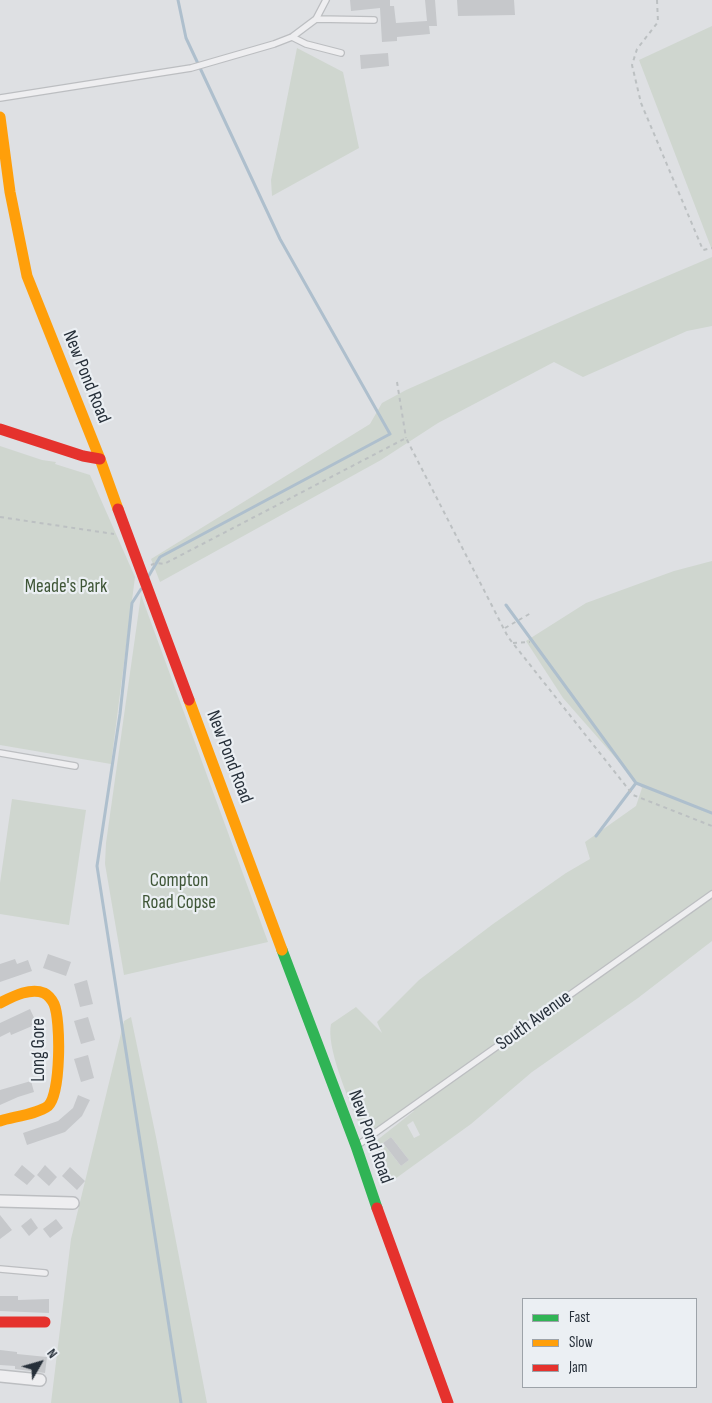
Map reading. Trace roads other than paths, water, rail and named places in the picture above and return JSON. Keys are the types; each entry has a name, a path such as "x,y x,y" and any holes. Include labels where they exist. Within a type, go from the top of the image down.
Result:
{"main road":[{"name":"New Pond Road","path":"0,117 10,192 27,276 100,459 356,1146 401,1277 448,1403"},
{"path":"0,429 82,456 100,459"},
{"name":"Long Gore","path":"0,1003 19,993 34,990 42,991 53,1001 57,1015 57,1085 53,1102 47,1108 0,1121"},
{"path":"0,1322 45,1322"}],"street":[{"path":"0,1201 72,1203"},
{"path":"0,1376 40,1380"}],"lane":[{"path":"0,98 191,68 274,44 292,37 316,19 326,0"},
{"path":"316,19 374,20"},
{"path":"292,37 306,44 341,53"},
{"path":"0,753 75,766"},
{"name":"South Avenue","path":"356,1146 370,1138 712,894"},
{"path":"0,1269 45,1273"}],"waterway":[{"path":"148,577 160,557 390,434 280,239 186,38 178,0"},
{"path":"141,589 132,603 120,714 97,866 181,1403"},
{"path":"506,605 636,783 712,813"},
{"path":"596,836 636,783"}],"park label":[{"name":"Meade's Park","path":"66,587"},
{"name":"Compton Road Copse","path":"179,892"}]}
